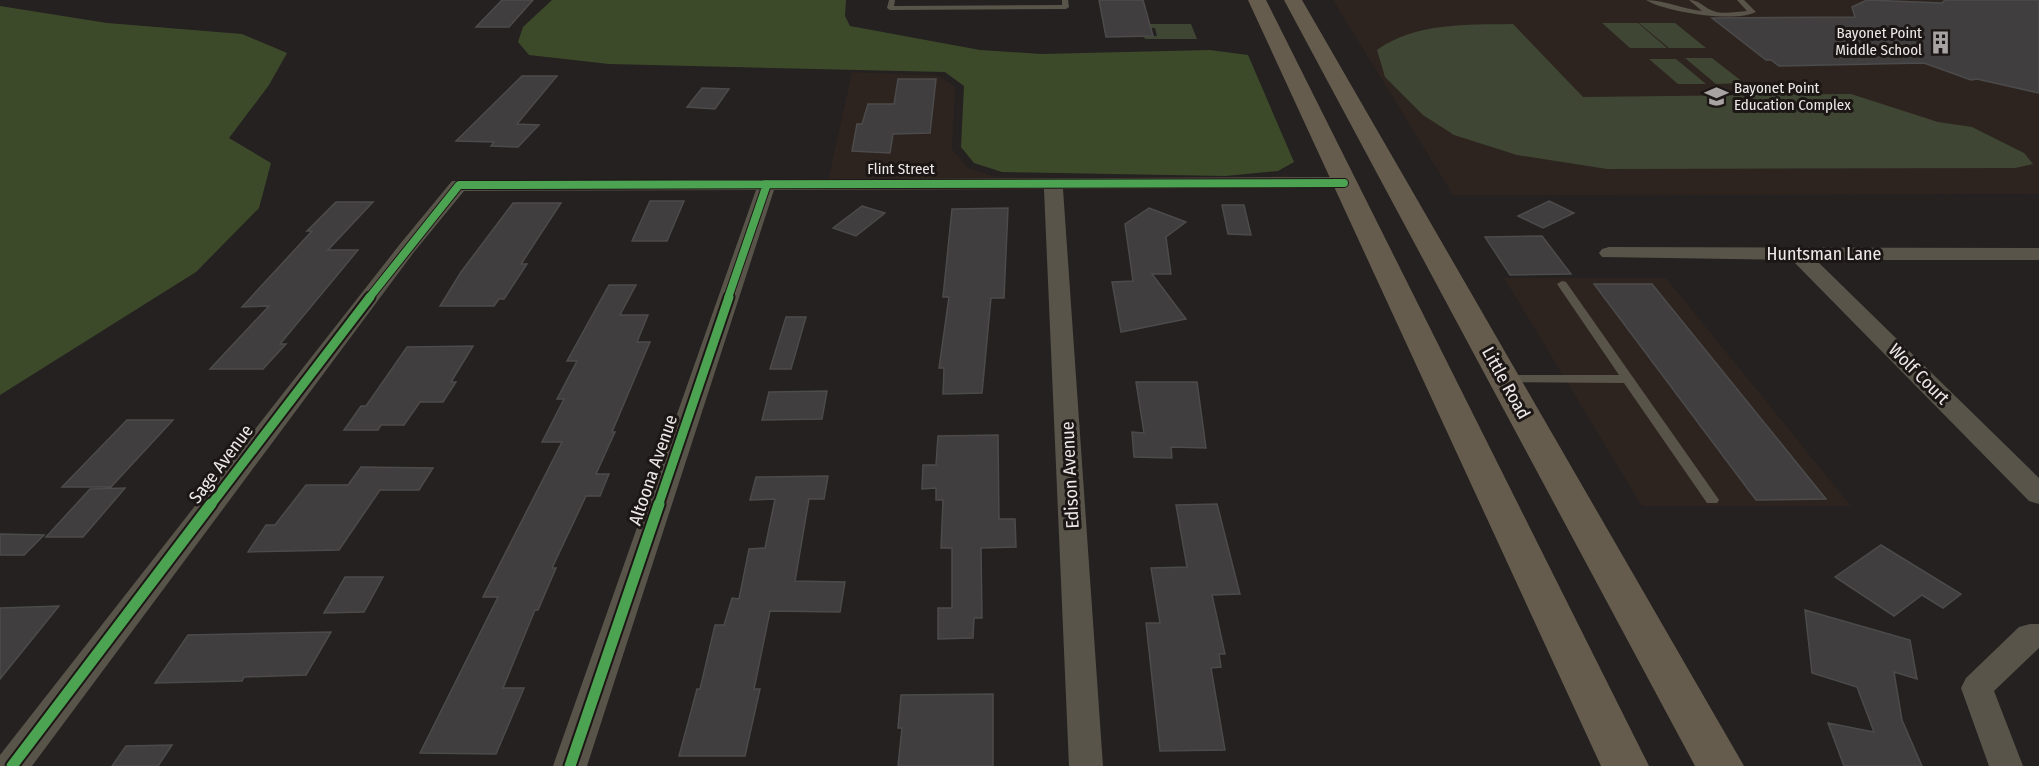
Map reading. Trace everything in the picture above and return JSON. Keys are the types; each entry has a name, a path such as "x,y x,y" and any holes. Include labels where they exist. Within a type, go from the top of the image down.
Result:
{"main road":[{"path":"1257,0 1625,766"},
{"name":"Little Road","path":"1293,0 1720,766"}],"street":[{"name":"Flint Street","path":"459,185 1344,183"},
{"name":"Altoona Avenue","path":"570,766 766,184"},
{"name":"Edison Avenue","path":"1053,184 1086,766"},
{"name":"Sage Avenue","path":"12,766 407,248 459,185"},
{"name":"Huntsman Lane","path":"1609,253 2039,254"},
{"name":"Wolf Court","path":"1798,254 2039,494"},
{"path":"2006,766 1977,688 2030,636 2039,636"}],"lane":[{"path":"892,0 890,8 1066,7 1065,0"},
{"path":"1649,0 1682,10 1710,13 1752,12 1740,0"},
{"path":"1692,0 1710,13"},
{"path":"1562,284 1712,500"},
{"path":"1503,379 1628,380"}],"shaded area":[{"name":"Bayonet Point Education Complex","path":"1333,0 2039,0 2039,194 1453,195"},
{"path":"852,72 939,76 955,87 952,149 968,168 996,177 1227,181 1288,175 1296,189 826,190"},
{"path":"1504,278 1666,278 1851,506 1642,506"}],"green space":[{"path":"552,0 846,0 845,16 850,26 980,50 1041,54 1210,50 1248,55 1294,162 1278,171 1225,176 1002,172 974,163 961,147 964,86 945,72 609,64 529,55 518,42 523,27"},
{"path":"0,6 107,23 242,34 287,53 269,85 229,138 271,163 259,208 196,272 0,395"},
{"path":"1602,23 1638,23 1667,48 1630,48"},
{"path":"1639,23 1675,23 1706,48 1669,48"},
{"path":"1149,24 1191,24 1197,39 1145,39 1144,37 1157,36 1155,28 1151,28"},
{"path":"1513,24 1583,97 1851,94 1938,122 1972,127 2024,153 2033,164 2015,168 1607,169 1517,155 1454,135 1423,115 1385,77 1377,50 1408,34 1442,27"},
{"path":"1685,58 1712,58 1744,83 1716,84"},
{"path":"1649,59 1676,59 1706,84 1678,84"}],"building":[{"path":"502,0 533,0 509,27 476,27"},
{"path":"1099,0 1143,0 1153,36 1106,37"},
{"name":"Bayonet Point Middle School","path":"1867,0 1942,3 1945,0 2039,0 2039,93 1977,79 1971,80 1924,63 1779,66 1771,60 1766,60 1712,18 1855,17 1852,7"},
{"path":"522,76 557,76 517,124 539,125 518,147 491,146 494,142 456,141"},
{"path":"898,79 936,79 930,133 893,134 890,153 852,151 857,124 862,124 868,104 894,104"},
{"path":"702,88 729,89 715,109 687,107"},
{"path":"650,201 684,201 667,241 632,241"},
{"path":"1549,201 1574,213 1543,228 1518,216"},
{"path":"336,202 373,202 328,250 358,250 280,344 286,344 263,369 210,369 269,306 242,307 312,231 307,231"},
{"path":"513,203 561,203 521,264 527,264 504,299 499,299 494,306 440,306 461,272"},
{"path":"1222,205 1244,205 1251,235 1228,234"},
{"path":"862,206 885,213 856,236 833,228"},
{"path":"1008,208 1004,298 991,298 982,393 943,394 944,368 939,368 949,297 943,297 952,209"},
{"path":"1149,208 1186,222 1166,237 1171,274 1152,274 1186,319 1121,332 1112,282 1133,281 1125,224"},
{"path":"1542,236 1571,274 1510,275 1485,237"},
{"path":"1594,284 1652,284 1826,499 1756,500"},
{"path":"609,285 636,285 620,315 648,315 637,342 650,342 596,474 609,474 600,496 586,496 552,568 556,568 538,610 535,610 503,688 524,688 496,754 420,753 498,597 483,597 562,442 542,442 564,399 557,399 577,361 567,361"},
{"path":"786,317 806,317 791,369 770,369"},
{"path":"473,346 451,382 456,382 443,402 420,402 404,425 381,425 378,430 344,430 361,406 366,406 407,347"},
{"path":"1136,382 1197,382 1206,448 1171,447 1172,458 1134,457 1132,432 1144,433"},
{"path":"827,391 822,419 762,420 769,392"},
{"path":"127,420 173,420 111,487 62,487"},
{"path":"998,435 999,519 1015,519 1016,547 981,548 982,618 974,618 973,638 938,639 938,608 952,608 952,548 941,548 943,500 936,500 936,488 922,489 923,465 936,465 938,436"},
{"path":"361,467 433,468 419,490 380,490 339,550 248,552 266,525 275,525 306,485 348,485"},
{"path":"828,476 824,499 809,499 795,581 845,582 840,612 770,611 754,689 760,689 745,756 679,756 697,689 700,689 715,625 724,625 732,598 739,599 749,549 765,548 775,499 750,500 756,477"},
{"path":"125,488 83,537 46,537 90,489"},
{"path":"1217,504 1240,594 1212,595 1225,654 1219,654 1221,667 1211,668 1225,750 1160,751 1146,623 1160,623 1151,568 1187,567 1176,505"},
{"path":"0,534 44,535 24,555 0,555"},
{"path":"1881,545 1961,594 1943,608 1922,595 1894,616 1835,577"},
{"path":"345,577 383,577 364,612 324,613"},
{"path":"59,606 0,679 0,608"},
{"path":"1805,610 1910,640 1917,679 1894,672 1902,720 1922,766 1844,766 1828,723 1874,732 1857,687 1812,673"},
{"path":"331,632 306,675 244,677 242,681 155,683 188,635"},
{"path":"993,694 993,766 898,766 902,728 898,728 901,695"},
{"path":"172,745 158,766 112,766 126,746"}],"cycle path":[{"path":"12,766 407,248 459,185 1344,183"},
{"path":"570,766 767,184"}],"place":[{"name":"Bayonet Point Middle School","path":"1940,42"},
{"name":"Bayonet Point Education Complex","path":"1716,97"}]}
